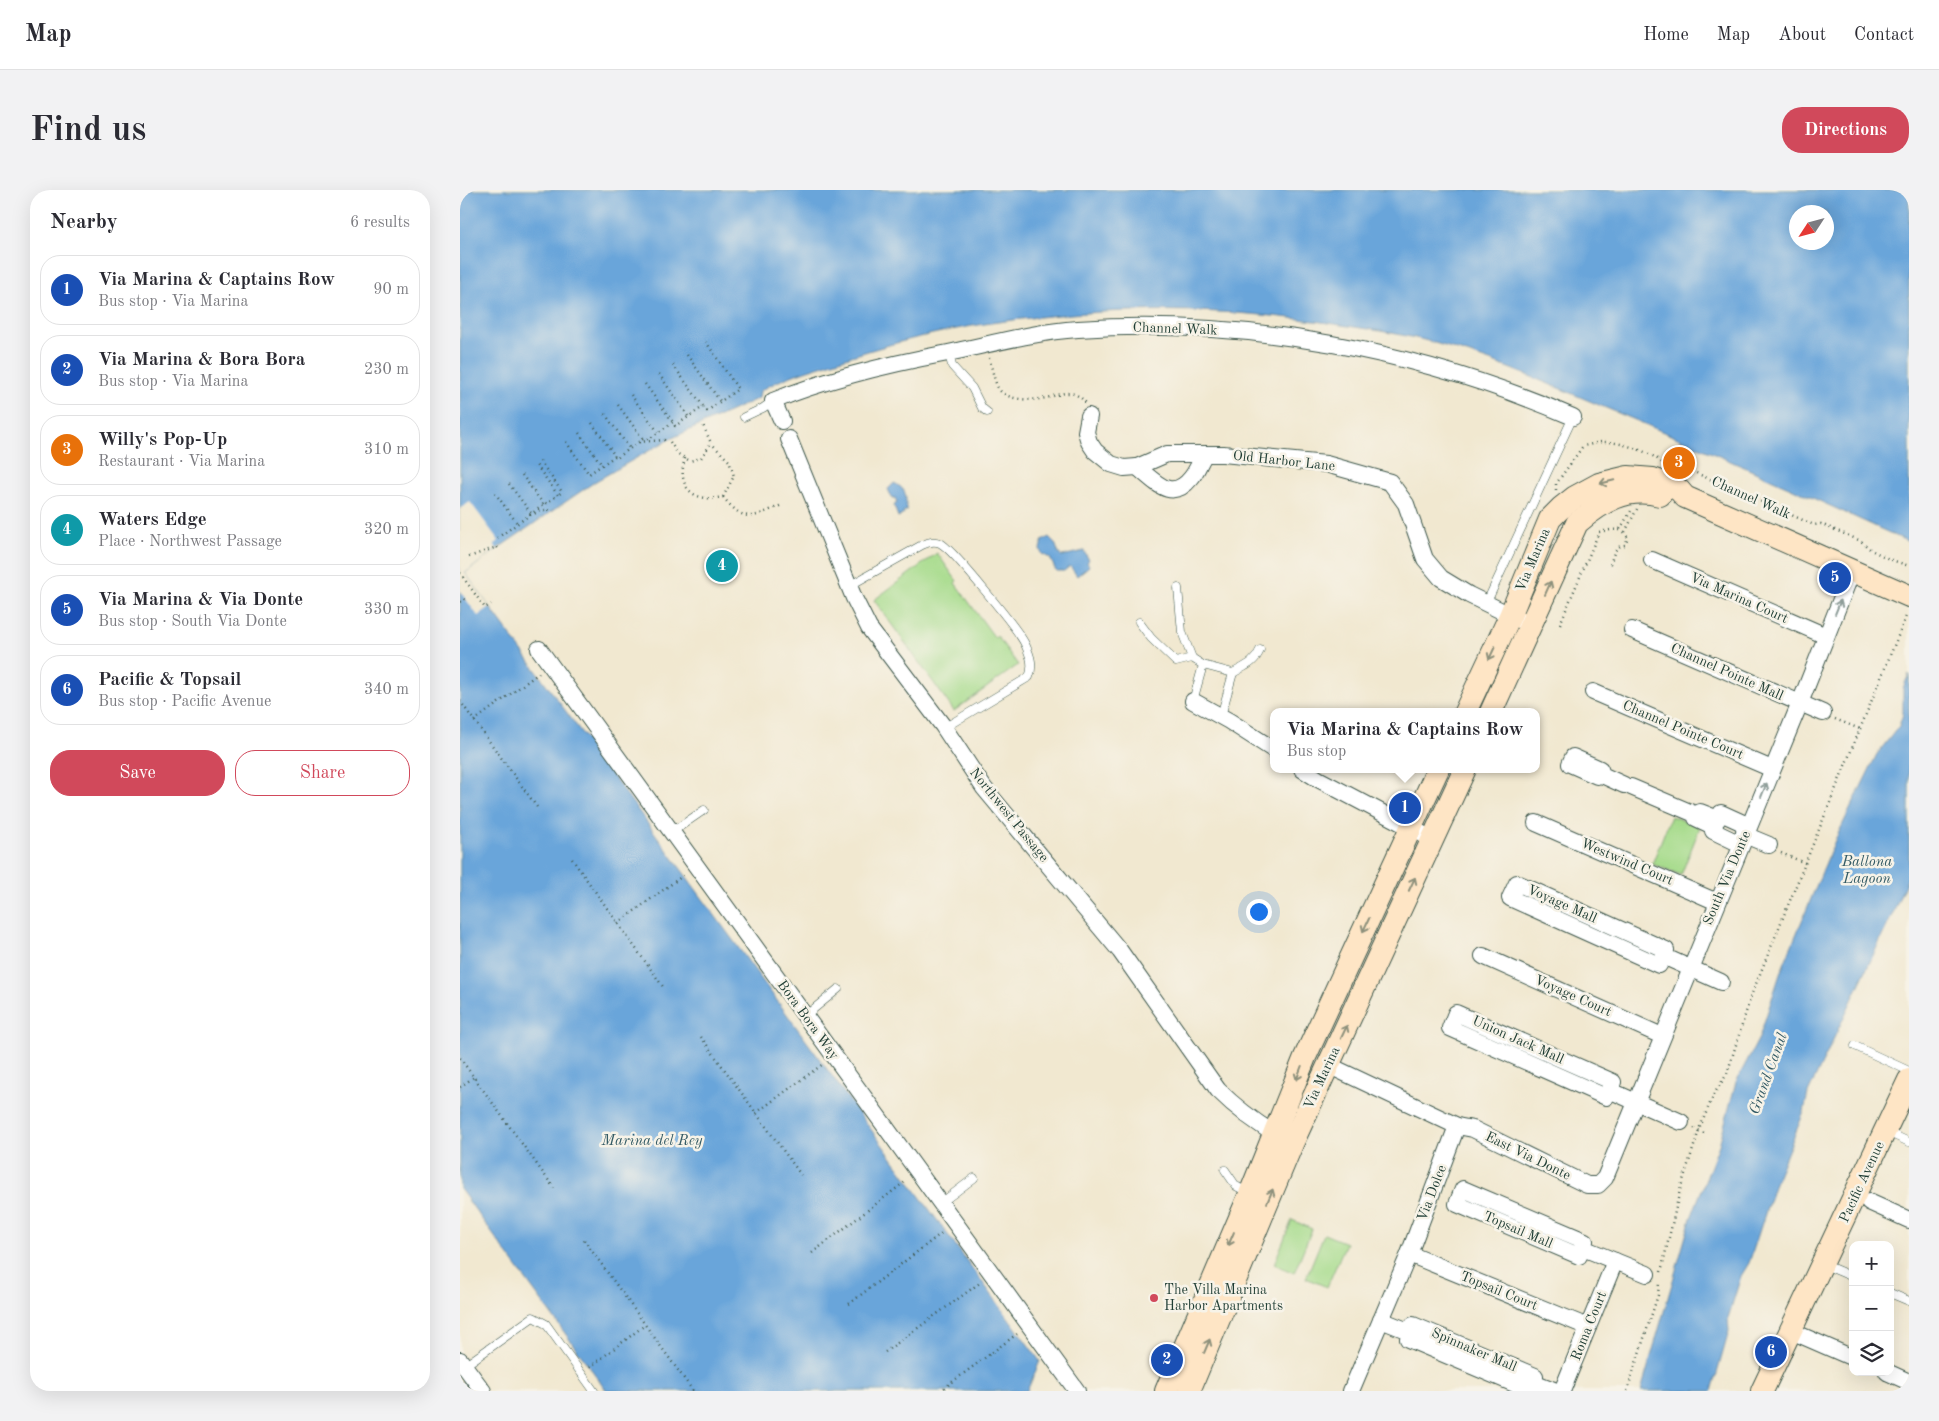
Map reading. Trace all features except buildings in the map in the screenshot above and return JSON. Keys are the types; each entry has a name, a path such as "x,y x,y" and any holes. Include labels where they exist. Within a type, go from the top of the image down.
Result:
{"street":[{"name":"Channel Walk","path":"774,401 804,388 926,356 984,344 1076,330 1141,327 1247,332 1300,338 1424,364 1542,404 1573,417"},
{"path":"774,401 782,421"},
{"name":"Old Harbor Lane","path":"1089,416 1086,432 1089,442 1095,451 1111,464 1124,468 1137,467 1168,454 1204,454 1326,464 1390,482 1406,504 1425,559 1441,578 1486,604 1531,625"},
{"name":"Northwest Passage","path":"789,439 849,586 869,628 944,728 984,788 1120,951 1218,1090 1251,1120 1284,1139"},
{"path":"1137,467 1164,488 1174,490 1186,484 1192,477 1204,454"},
{"name":"Via Marina","path":"1467,708 1510,616 1550,518 1575,497 1599,484 1628,477 1664,483 1679,490 1685,497 1852,569 1909,596"},
{"name":"Via Marina","path":"1493,708 1577,523 1594,509 1622,494 1648,492 1676,499 1685,497"},
{"name":"Via Marina Court","path":"1652,560 1826,636"},
{"name":"South Via Donte","path":"1598,1185 1605,1178 1800,703 1852,569"},
{"name":"Channel Pointe Mall","path":"1632,630 1823,713"},
{"name":"Bora Bora Way","path":"539,649 1076,1391"},
{"name":"Channel Pointe Court","path":"1592,692 1772,769"},
{"path":"1193,701 1221,716 1270,747"},
{"path":"1308,773 1432,839"},
{"name":"Via Marina","path":"1188,1391 1284,1139 1305,1058 1436,773"},
{"name":"Via Marina","path":"1166,1391 1250,1194 1328,1065 1463,773"},
{"path":"1602,775 1697,815 1696,818 1715,827 1713,831 1736,842 1745,835 1769,845"},
{"name":"Westwind Court","path":"1536,823 1717,902"},
{"name":"Voyage Mall","path":"1517,883 1666,950 1663,956 1659,965 1510,898 1517,883"},
{"name":"Voyage Court","path":"1483,956 1662,1036"},
{"name":"Voyage Mall","path":"1663,956 1721,982"},
{"name":"Union Jack Mall","path":"1456,1013 1613,1082 1609,1090 1606,1097 1450,1028 1456,1013"},
{"path":"1328,1065 1457,1126"},
{"name":"Pacific Avenue","path":"1762,1391 1909,1080"},
{"name":"Union Jack Mall","path":"1609,1090 1681,1122"},
{"name":"East Via Donte","path":"1457,1126 1473,1129 1587,1185 1598,1185"},
{"name":"Via Dolce","path":"1354,1390 1409,1254 1457,1126"},
{"name":"Topsail Mall","path":"1435,1187 1460,1196 1463,1189 1586,1241 1583,1248 1647,1274"},
{"path":"1869,1202 1909,1220"},
{"name":"Topsail Court","path":"1409,1254 1588,1327"},
{"name":"Roma Court","path":"1562,1391 1615,1261"},
{"name":"Spinnaker Mall","path":"1381,1320 1411,1332 1408,1339 1529,1390 1533,1382 1556,1391"},
{"path":"1791,1331 1849,1356"},
{"path":"1178,1364 1177,1382 1182,1389 1188,1391"},
{"path":"462,1365 483,1391"},
{"path":"1894,1375 1909,1382"}],"lane":[{"path":"949,352 952,366 972,388 982,408 987,412"},
{"path":"744,417 774,401"},
{"path":"1486,604 1573,417"},
{"path":"849,586 922,545 931,541 941,544 957,558 1024,642 1031,661 1032,670 1029,677 944,728"},
{"path":"1178,588 1182,632 1192,658 1203,665 1233,673 1253,662 1260,650"},
{"path":"1139,622 1151,638 1176,662 1192,658"},
{"path":"1193,701 1203,665"},
{"path":"1221,716 1233,673"},
{"path":"672,832 704,810"},
{"path":"805,1016 838,989"},
{"path":"1855,1046 1909,1072"},
{"path":"1885,1131 1909,1142"},
{"path":"1224,1170 1236,1186 1250,1194"},
{"path":"940,1203 974,1178"},
{"path":"1823,1264 1849,1275"},
{"path":"1894,1295 1909,1302"},
{"path":"462,1365 533,1317 546,1324 594,1391"}],"path":[{"path":"673,365 707,412 738,389 706,342"},
{"path":"984,344 998,388 1003,393 1027,400 1046,398 1068,392 1080,396 1086,403 1089,416"},
{"path":"687,355 720,401"},
{"path":"659,374 688,417"},
{"path":"645,384 675,426 703,407"},
{"path":"631,395 658,433"},
{"path":"618,405 643,439"},
{"path":"605,414 630,448"},
{"path":"566,442 589,474 615,456 617,458 643,439 649,439 673,422"},
{"path":"592,423 615,456"},
{"path":"685,458 682,466 683,479 688,490 700,498 712,500 723,497 734,476 729,461 711,443 703,425"},
{"path":"579,433 602,465"},
{"path":"638,442 664,440 678,454 690,461 701,458 711,443"},
{"name":"Channel Walk","path":"1556,493 1556,484 1584,446 1602,442 1617,443 1656,456 1665,466 1678,465 1814,525 1821,524 1845,534 1861,541 1871,550 1909,566"},
{"path":"497,538 562,492 540,461"},
{"path":"536,465 558,495"},
{"path":"522,474 544,504"},
{"path":"509,484 529,514"},
{"path":"496,494 517,523"},
{"path":"723,497 734,510 743,516 752,516 782,505"},
{"path":"1625,532 1642,501"},
{"path":"1765,510 1768,505"},
{"path":"1620,529 1633,508"},
{"path":"529,514 548,509 551,513"},
{"path":"1560,624 1599,532 1620,529 1625,532 1628,538 1625,545 1616,548 1609,568"},
{"path":"469,557 497,547 500,550"},
{"path":"460,573 485,608 491,604"},
{"path":"460,602 465,598"},
{"path":"1626,1391 1658,1294 1680,1190 1700,1127 1714,1094 1727,1074 1751,996 1909,609"},
{"path":"474,721 539,673"},
{"path":"460,701 537,807"},
{"path":"1823,713 1860,729"},
{"path":"1769,845 1775,850 1805,863"},
{"path":"572,859 664,988"},
{"path":"618,923 685,874"},
{"path":"701,1037 801,1174"},
{"path":"460,1058 554,1188"},
{"path":"756,1113 823,1064"},
{"path":"460,1087 474,1077"},
{"path":"812,1253 908,1180"},
{"path":"849,1304 945,1231"},
{"path":"584,1240 693,1391"},
{"path":"885,1352 982,1281"},
{"path":"590,1366 646,1325"},
{"path":"940,1391 1019,1333"}],"green space":[{"path":"937,553 957,581 955,583 995,638 997,636 1018,665 954,711 874,600"},
{"path":"1671,816 1700,827 1681,875 1652,864"},
{"path":"1292,1220 1312,1229 1294,1273 1274,1264"},
{"path":"1324,1234 1346,1243 1327,1287 1306,1278"}],"water":[{"name":"Marina del Rey","path":"460,190 1909,190 1909,542 1638,421 1513,370 1446,346 1393,333 1297,319 1253,314 1166,310 1079,313 971,326 892,344 796,374 760,391 759,398 668,440 596,481 465,573 1040,1361 1027,1391 607,1391 460,1189"},
{"path":"894,483 902,489 906,498 907,510 898,517 894,506 897,502 895,498 892,498 888,489"},
{"path":"1049,537 1055,543 1059,554 1062,556 1084,551 1089,560 1087,562 1089,566 1077,576 1070,566 1064,571 1056,571 1050,558 1042,554 1040,549 1042,541"},
{"name":"Ballona Lagoon","path":"1909,674 1909,875 1894,911 1808,1093 1804,1112 1776,1180 1749,1263 1741,1276 1728,1318 1729,1331 1712,1391 1641,1391 1691,1218 1719,1145 1736,1082 1759,1038 1780,974 1836,838 1877,754 1899,726 1903,714 1903,688"}],"pier":[{"path":"470,502 499,541 494,544 497,549 465,573 490,607 478,616 460,591 460,509"}],"place":[{"name":"Willy's Pop-Up","path":"1679,463"},
{"name":"Waters Edge","path":"722,566"},
{"name":"Via Marina & Via Donte","path":"1835,578"},
{"name":"Via Marina & Captains Row","path":"1405,808"},
{"name":"The Villa Marina Harbor Apartments","path":"1154,1298"},
{"name":"Pacific & Topsail","path":"1771,1352"},
{"name":"Via Marina & Bora Bora","path":"1167,1360"}],"water label":[{"name":"Grand Canal","path":"1769,1074"}]}
